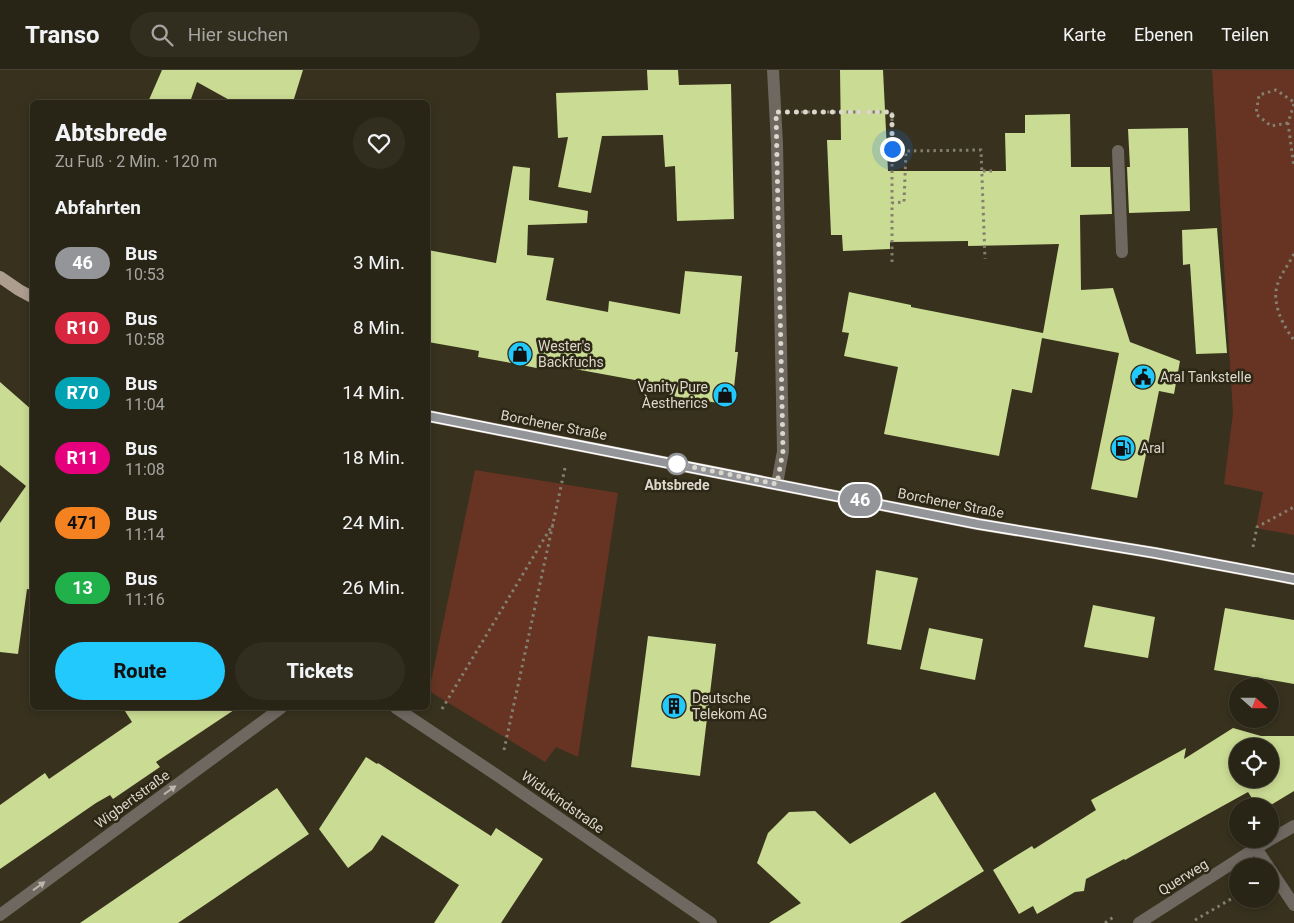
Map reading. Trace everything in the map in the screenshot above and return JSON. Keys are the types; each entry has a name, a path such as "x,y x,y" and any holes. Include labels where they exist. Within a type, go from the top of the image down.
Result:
{"main road":[{"path":"0,276 30,296"},
{"name":"Borchener Straße","path":"430,416 978,524 1155,553 1248,572 1294,579"}],"street":[{"path":"773,70 776,112 783,451 777,484"},
{"path":"1118,151 1122,252"},
{"name":"Wigbertstraße","path":"0,915 278,710"},
{"name":"Widukindstraße","path":"399,710 712,923"},
{"name":"Querweg","path":"1279,835 1294,826"},
{"path":"1256,848 1262,858"},
{"name":"Querweg","path":"1139,923 1256,848"},
{"path":"1279,883 1294,905"}],"path":[{"path":"1288,123 1271,126 1256,114 1260,95 1276,90 1294,103 1288,123 1294,167"},
{"path":"776,112 892,112 892,262"},
{"path":"892,203 904,202 906,151 982,150 985,259"},
{"path":"982,171 994,171"},
{"path":"1294,254 1277,285 1276,304 1287,332 1294,340"},
{"path":"498,776 570,443"},
{"path":"1248,572 1257,527 1294,507"},
{"path":"430,730 554,521"},
{"path":"1190,923 1229,899"}],"shaded area":[{"path":"1212,70 1294,70 1294,535 1256,528 1263,492 1224,484 1233,413"},
{"path":"475,470 618,493 578,757 556,747 545,762 430,692"}],"building":[{"path":"162,70 303,70 294,100 229,100 197,82 191,100 149,100"},
{"path":"647,70 678,70 679,85 731,84 734,219 677,221 675,166 665,167 663,135 602,136 591,193 558,187 568,137 558,138 556,93 648,90"},
{"path":"840,70 883,70 888,171 1006,171 1005,133 1025,133 1025,115 1070,114 1071,167 1110,167 1112,214 1080,215 1081,290 1113,288 1130,342 1180,361 1174,394 1159,391 1137,498 1091,489 1119,353 1042,338 1032,393 1012,389 999,456 884,434 898,367 844,356 849,333 842,332 849,292 911,305 911,307 1043,333 1059,244 968,246 968,241 890,242 890,249 843,251 842,235 831,235 827,140 841,140"},
{"path":"1188,128 1190,211 1129,213 1127,167 1130,167 1128,129"},
{"path":"513,166 530,168 529,200 588,211 587,223 528,225 527,255 554,258 546,300 608,312 609,301 680,314 685,271 742,276 735,352 738,352 732,405 672,396 673,387 542,363 541,369 478,357 479,351 430,342 430,250 496,263"},
{"path":"1217,228 1227,353 1196,354 1190,264 1183,265 1182,230"},
{"path":"0,382 30,408 30,590 27,589 18,654 0,652 0,523 26,486 0,465"},
{"path":"876,570 918,578 901,650 867,644"},
{"path":"1093,605 1155,617 1148,658 1084,647"},
{"path":"1225,608 1294,620 1294,684 1279,681 1279,678 1260,678 1214,670"},
{"path":"929,628 983,639 975,680 920,669"},
{"name":"Deutsche Telekom AG","path":"648,636 716,644 700,776 631,767"},
{"path":"124,710 234,710 156,762 160,767 113,799 110,795 96,803 0,869 0,805 45,773 49,779 132,722"},
{"path":"1233,728 1261,736 1294,736 1294,791 1279,800 1279,798 1252,798 1248,792 1237,798 1229,798 1229,803 1125,860 1086,879 1084,891 1075,892 1037,914 1033,906 1019,914 993,870 1032,846 1034,849 1096,810 1091,800 1186,748 1184,759"},
{"path":"366,757 491,836 496,828 543,859 501,923 434,923 459,885 382,835 372,850 348,868 319,829"},
{"path":"277,788 309,834 178,923 80,923"},
{"path":"935,792 984,871 900,923 769,923 801,903 757,863 768,833 789,812 815,811 850,844"}],"bus line":[{"name":"46","path":"430,416 978,524 1155,553 1248,572 1294,579"}],"place":[{"name":"Wester's Backfuchs","path":"520,354"},
{"name":"Aral Tankstelle","path":"1143,377"},
{"name":"Vanity Pure Àestherics","path":"725,395"},
{"name":"Aral","path":"1123,448"},
{"name":"Abtsbrede","path":"677,464"},
{"name":"Deutsche Telekom AG","path":"674,706"}],"route":[{"path":"677,464 777,484 783,451 776,112 892,112 892,149"}]}
